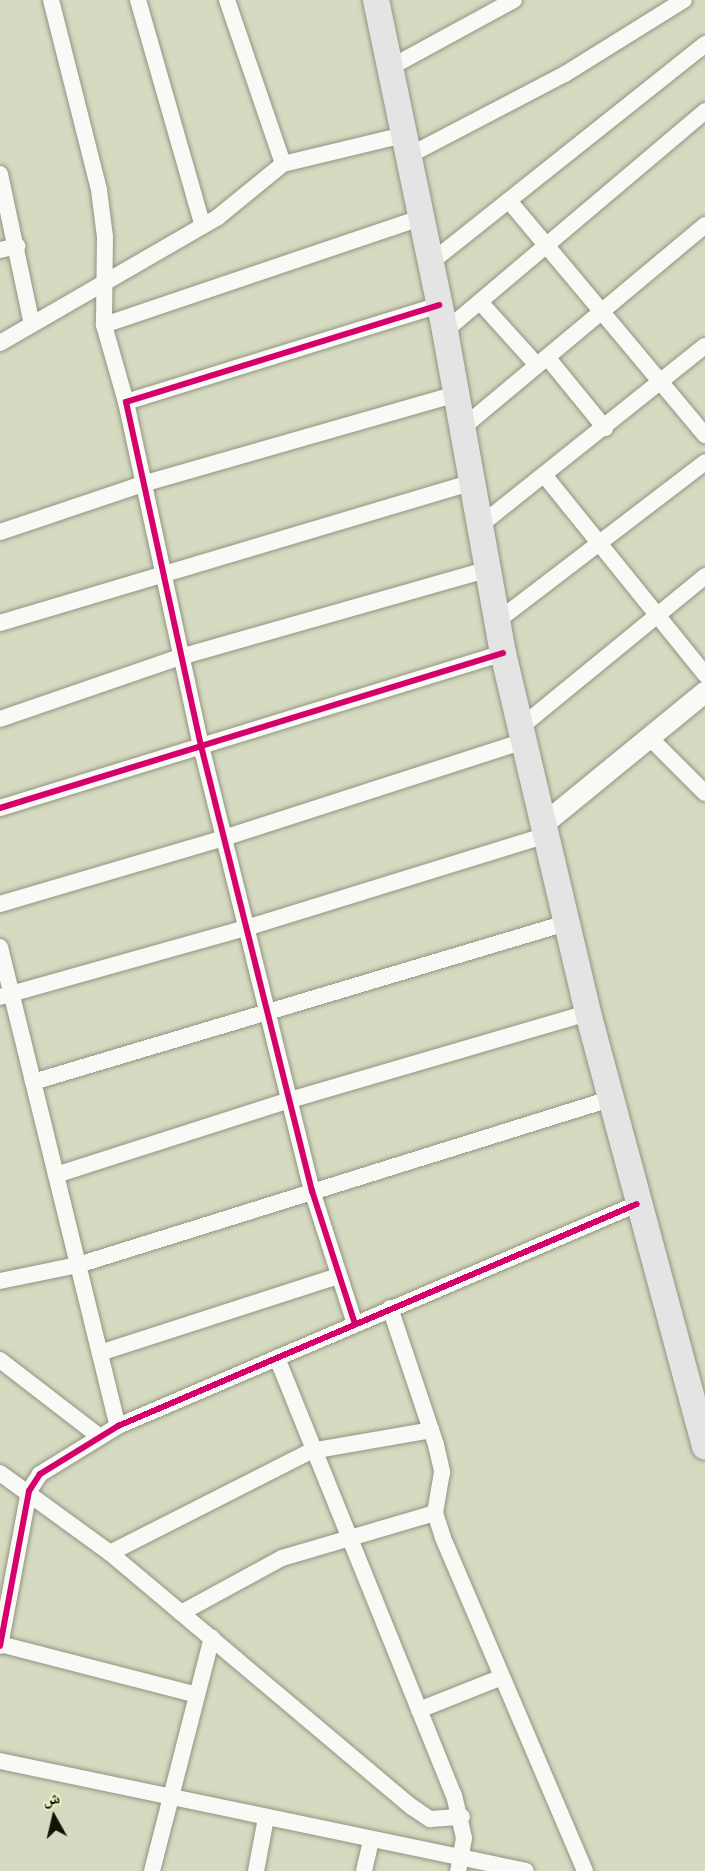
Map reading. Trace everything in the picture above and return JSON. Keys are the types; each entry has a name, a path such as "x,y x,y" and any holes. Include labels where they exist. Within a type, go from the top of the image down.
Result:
{"main road":[{"path":"376,0 445,331 478,527 503,653 588,1013 637,1204 705,1446"}],"street":[{"path":"51,0 99,190 105,237 104,325 146,483 180,657 312,1191 355,1324"},
{"path":"138,0 203,226"},
{"path":"227,0 283,164"},
{"path":"391,67 514,0"},
{"path":"0,343 203,226 283,164 406,145 536,90 684,0"},
{"path":"430,264 705,44"},
{"path":"445,331 705,111"},
{"path":"0,174 18,246 32,324"},
{"path":"510,202 705,435"},
{"path":"104,325 421,218"},
{"path":"461,429 705,225"},
{"path":"0,250 18,246"},
{"path":"480,302 542,361 605,428"},
{"path":"126,402 439,305"},
{"path":"478,527 705,346"},
{"path":"0,532 146,483 456,394"},
{"path":"496,622 600,545 705,462"},
{"path":"544,476 705,674"},
{"path":"0,623 471,483"},
{"path":"0,719 180,657 486,570"},
{"path":"0,904 224,838 523,734 705,576"},
{"path":"0,808 503,653"},
{"path":"6,995 246,928 545,829 649,737 705,692"},
{"path":"649,737 705,793"},
{"path":"33,1082 269,1014 566,923"},
{"path":"0,947 6,995 33,1082 118,1426"},
{"path":"56,1175 290,1100 588,1013"},
{"path":"0,1281 78,1265 610,1099"},
{"path":"197,1695 0,1645 29,1491 40,1474 118,1426 637,1204"},
{"path":"100,1353 338,1276"},
{"path":"390,1308 431,1430 442,1472 435,1513 585,1871"},
{"path":"277,1358 311,1451 462,1817 459,1865"},
{"path":"0,1360 100,1437"},
{"path":"110,1552 311,1451 431,1430"},
{"path":"0,1473 29,1491 110,1552 412,1807 430,1819 443,1822 462,1817"},
{"path":"181,1613 282,1558 347,1537 435,1513"},
{"path":"152,1871 212,1638"},
{"path":"419,1710 502,1677"},
{"path":"0,1761 371,1840 459,1865 526,1871"},
{"path":"256,1871 266,1818"},
{"path":"364,1871 371,1840"}],"cycle path":[{"path":"0,808 201,746 126,402 439,305"},
{"path":"355,1324 312,1191 201,746 503,653"},
{"path":"0,1646 29,1491 40,1474 118,1426 637,1204"}]}
